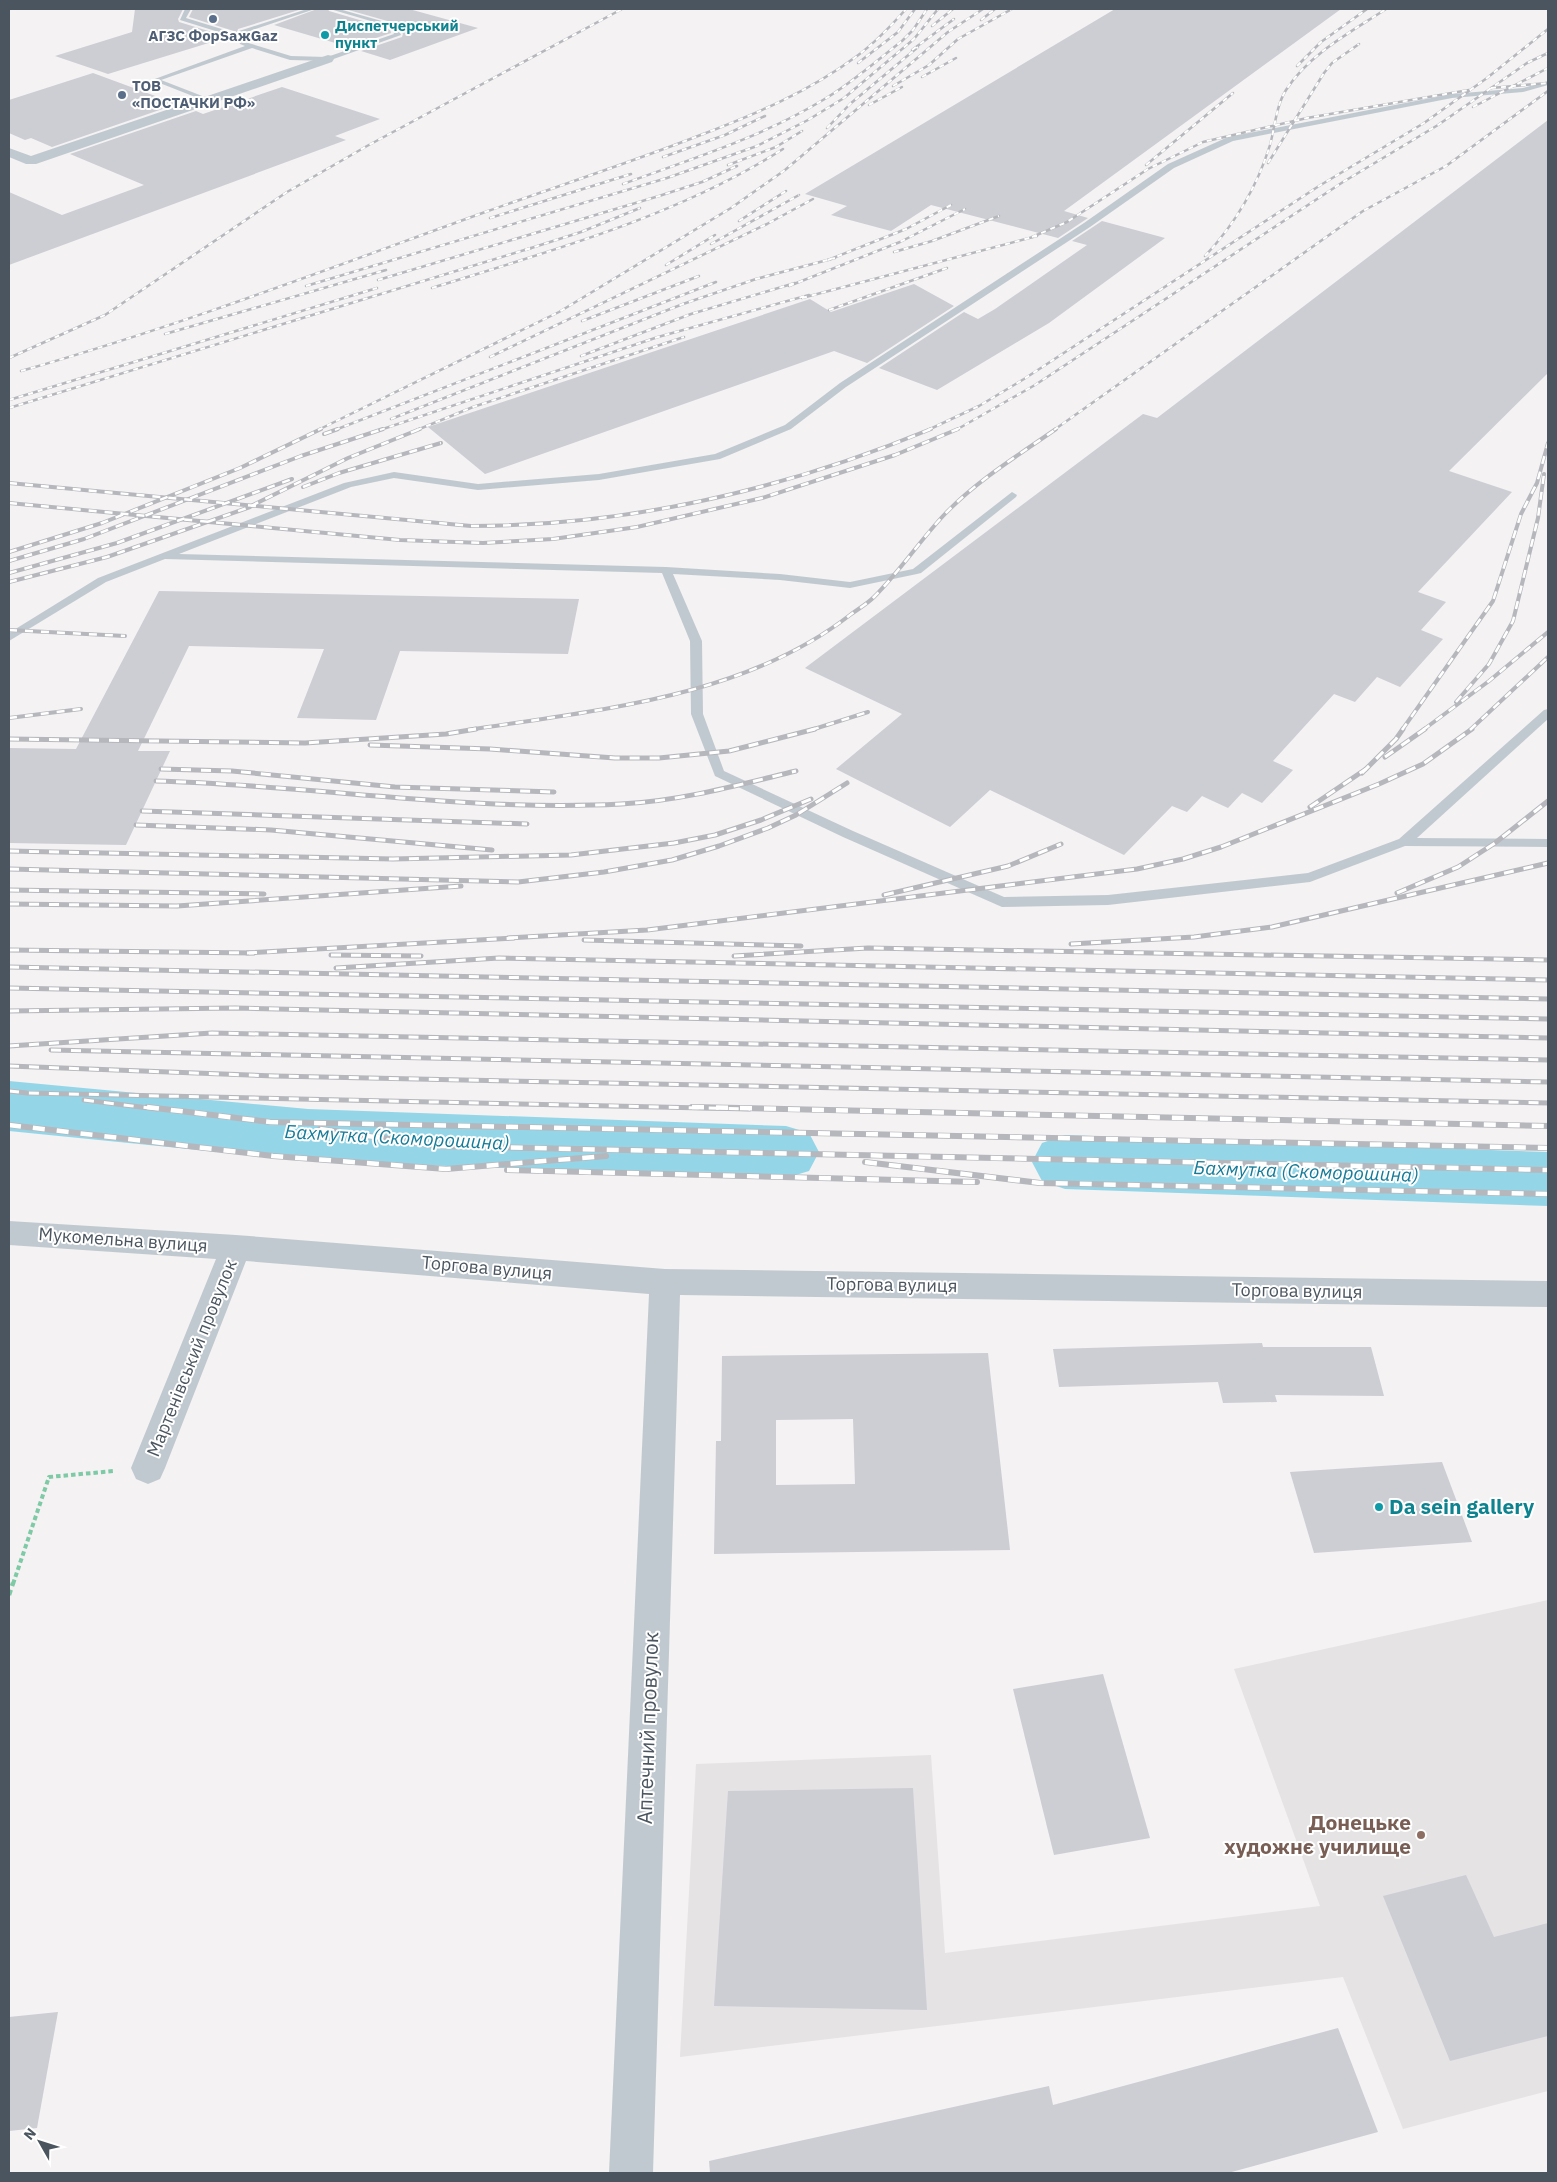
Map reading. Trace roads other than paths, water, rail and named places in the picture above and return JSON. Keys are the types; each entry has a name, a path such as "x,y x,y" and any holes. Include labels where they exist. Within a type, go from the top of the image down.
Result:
{"street":[{"path":"9,152 31,161 328,59"},
{"name":"Мукомельна вулиця","path":"9,1233 236,1248"},
{"name":"Торгова вулиця","path":"236,1248 665,1282 1548,1294"},
{"name":"Мартенівський провулок","path":"148,1468 236,1248"},
{"name":"Аптечний провулок","path":"631,2173 665,1282"}],"lane":[{"path":"188,9 182,19 241,37"},
{"path":"312,9 241,32 242,43 290,58 328,59 398,36 394,26 332,9"},
{"path":"208,100 154,80 252,46"},
{"path":"9,638 102,580 348,485 394,475 478,488 599,477 717,456 788,427 843,385 1087,225 1170,166 1231,139 1452,96 1523,90 1548,83"},
{"path":"162,557 666,570 780,577 850,585 917,571 1012,495"},
{"path":"666,570 696,641 697,714 719,773 848,834 1002,902 1108,900 1310,877 1404,842 1548,843"},
{"path":"1404,842 1548,713"}],"waterway":[{"name":"Бахмутка (Скоморошина)","path":"9,1106 308,1135 786,1152"},
{"name":"Бахмутка (Скоморошина)","path":"1065,1162 1548,1179"}],"railway":[{"path":"9,358 105,315 287,192 367,146 622,9"},
{"path":"21,371 139,335 256,295 646,156 739,120 800,92 839,69 871,45 906,9"},
{"path":"858,63 898,32 915,9"},
{"path":"623,184 750,137 823,100 853,80 902,41 913,30 927,9"},
{"path":"306,286 667,178 757,146 808,120 844,98 914,39 938,9"},
{"path":"932,26 953,9"},
{"path":"318,430 559,312 731,208 785,170 948,32 983,9"},
{"path":"981,20 995,9"},
{"path":"893,86 929,65 958,39 1012,9"},
{"path":"1297,66 1321,42 1367,9"},
{"path":"1274,126 1286,90 1306,65 1345,35 1386,9"},
{"path":"912,50 954,19"},
{"path":"928,430 979,406 1024,379 1319,186 1424,123 1487,78 1548,29"},
{"path":"1294,121 1332,63 1359,44"},
{"path":"827,128 850,104 918,47"},
{"path":"1491,88 1527,63 1548,53"},
{"path":"922,77 956,58"},
{"path":"1513,86 1548,68"},
{"path":"1513,86 1548,83"},
{"path":"1473,107 1513,86"},
{"path":"1491,88 1513,86"},
{"path":"869,105 902,87"},
{"path":"957,429 1035,385 1343,182 1438,125 1491,88"},
{"path":"1294,121 1469,90"},
{"path":"1054,430 1363,211 1446,166 1548,91"},
{"path":"1146,165 1233,93"},
{"path":"663,157 725,135 765,116"},
{"path":"1268,163 1294,121"},
{"path":"1274,126 1294,121"},
{"path":"1032,237 1067,222 1148,169 1203,142 1274,126"},
{"path":"1205,256 1226,231 1252,190 1265,161 1274,126"},
{"path":"728,165 776,147 802,131"},
{"path":"432,288 567,245 657,213 743,173 783,149"},
{"path":"378,280 659,196 702,182 737,166"},
{"path":"490,218 631,174"},
{"path":"739,221 786,191"},
{"path":"711,244 799,195"},
{"path":"490,357 767,224 813,199"},
{"path":"829,260 906,229 951,205"},
{"path":"525,250 581,232 640,208"},
{"path":"789,286 900,242 965,209"},
{"path":"894,252 932,241 999,216"},
{"path":"666,265 715,235"},
{"path":"802,298 1037,236"},
{"path":"9,408 531,248"},
{"path":"829,260 835,258"},
{"path":"391,419 683,304 756,279 829,260"},
{"path":"829,310 947,268"},
{"path":"165,334 386,270"},
{"path":"582,321 699,276"},
{"path":"335,430 716,282"},
{"path":"581,356 691,314 795,283"},
{"path":"9,400 377,288"},
{"path":"382,429 658,337 809,295"},
{"path":"417,430 473,407 684,337"},
{"path":"166,498 240,468 321,429"},
{"path":"324,434 338,429"},
{"path":"187,500 301,456 382,429"},
{"path":"252,506 348,458 420,429"},
{"path":"252,506 471,526 589,519 648,511 706,500 763,486 820,469 931,429"},
{"path":"208,522 400,540 483,543 553,539 637,527 762,498 895,455 957,429"},
{"path":"468,730 617,707 667,696 716,683 763,665 808,643 874,597 955,504 997,470 1056,429"},
{"path":"303,487 339,473 441,443"},
{"path":"1402,730 1493,601 1521,514 1537,483 1548,443"},
{"path":"1456,702 1489,664 1513,621 1538,518 1544,474"},
{"path":"226,503 292,479"},
{"path":"9,483 166,498"},
{"path":"125,514 166,498"},
{"path":"166,498 187,500"},
{"path":"145,516 187,500"},
{"path":"187,500 226,503"},
{"path":"9,503 125,514"},
{"path":"182,519 226,503"},
{"path":"226,503 252,506"},
{"path":"208,522 250,507"},
{"path":"9,552 102,523 125,514"},
{"path":"125,514 145,516"},
{"path":"9,561 84,539 145,516"},
{"path":"145,516 182,519"},
{"path":"9,573 117,543 182,519"},
{"path":"182,519 208,522"},
{"path":"9,582 107,557 208,522"},
{"path":"9,630 125,636"},
{"path":"1423,730 1489,681 1548,632"},
{"path":"1470,730 1548,657"},
{"path":"9,718 81,709"},
{"path":"811,730 868,712"},
{"path":"9,739 305,743 446,734 476,729"},
{"path":"370,745 490,749 615,758 659,758 729,751 815,729"},
{"path":"1366,769 1396,739 1403,729"},
{"path":"1385,757 1425,729"},
{"path":"508,938 647,930 1137,869 1183,859 1221,847 1379,784 1423,764 1472,729"},
{"path":"161,769 232,771 395,787 554,792"},
{"path":"1310,807 1366,769"},
{"path":"1362,773 1366,769"},
{"path":"156,781 214,783 446,801 563,805 621,804 666,800 709,792 796,771"},
{"path":"9,869 518,882 604,872 672,860 719,846 768,828 796,815 847,783"},
{"path":"9,851 393,859 571,855 674,843 715,835 761,820 811,799"},
{"path":"1397,893 1458,867 1495,843 1548,801"},
{"path":"142,811 527,824"},
{"path":"136,825 271,830 492,850"},
{"path":"884,895 1008,866 1061,844"},
{"path":"1071,944 1194,937 1272,927 1548,863"},
{"path":"9,904 177,906 461,886"},
{"path":"9,890 264,894"},
{"path":"248,953 514,938"},
{"path":"584,940 801,946"},
{"path":"734,956 868,948 1548,960"},
{"path":"9,950 248,953"},
{"path":"248,953 254,953"},
{"path":"331,955 421,956"},
{"path":"336,968 499,958 1548,980"},
{"path":"9,967 1548,999"},
{"path":"9,988 1548,1019"},
{"path":"9,1011 235,1008 1548,1038"},
{"path":"9,1046 212,1033 1548,1060"},
{"path":"51,1050 1548,1082"},
{"path":"9,1066 275,1076 1548,1103"},
{"path":"9,1091 27,1093 750,1109"},
{"path":"84,1100 157,1109"},
{"path":"147,1107 270,1122 1548,1148"},
{"path":"692,1107 1548,1126"},
{"path":"9,1125 273,1156 446,1169 606,1156"},
{"path":"320,1129 437,1146 1548,1170"},
{"path":"865,1162 1040,1183 1548,1194"},
{"path":"507,1170 977,1182"}],"place":[{"name":"АГЗС ФорSажGaz","path":"213,19"},
{"name":"Диспетчерський пункт","path":"325,35"},
{"name":"ТОВ «ПОСТАЧКИ РФ»","path":"122,95"},
{"name":"Da sein gallery","path":"1379,1507"},
{"name":"Донецьке художнє училище","path":"1421,1835"}]}
